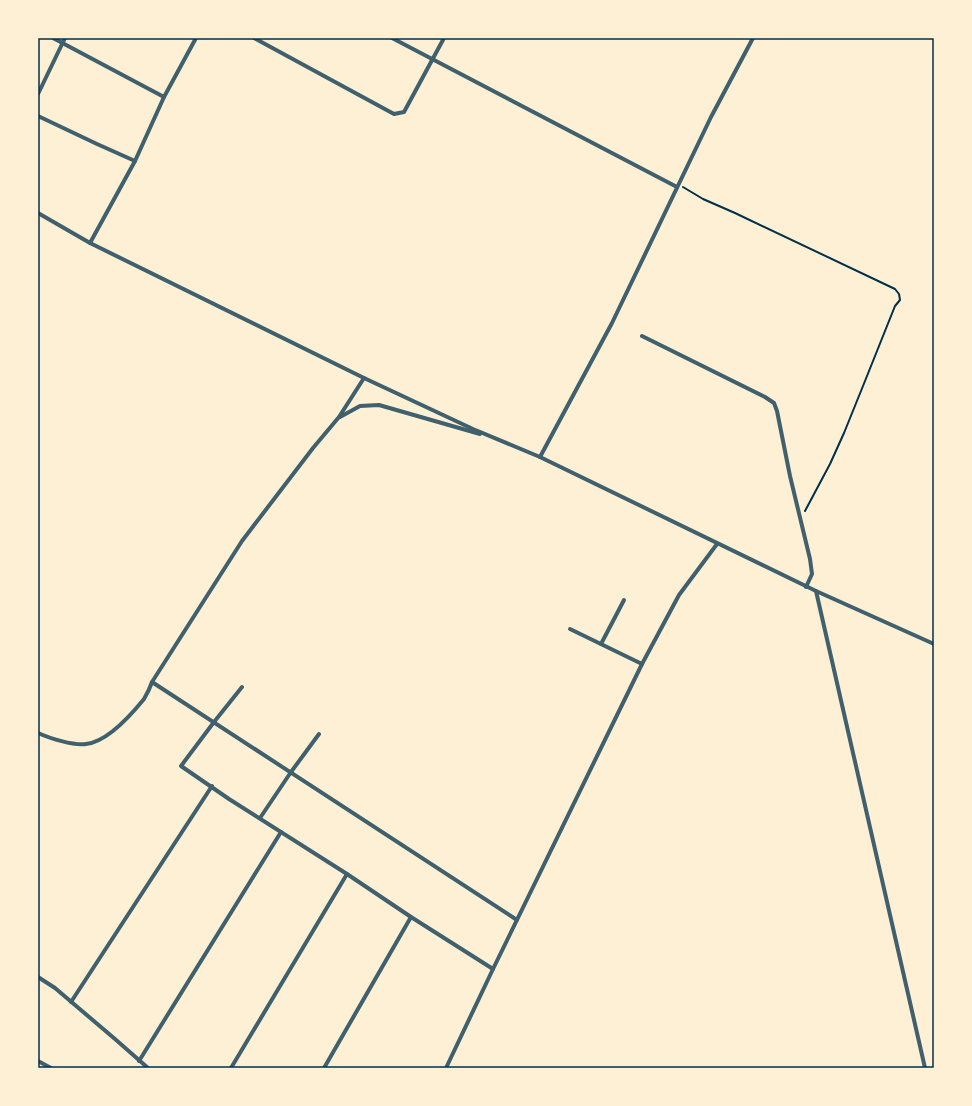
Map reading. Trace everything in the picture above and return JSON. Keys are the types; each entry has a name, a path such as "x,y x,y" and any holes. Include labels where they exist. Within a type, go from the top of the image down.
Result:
{"street":[{"path":"53,38 164,97"},
{"path":"38,94 65,38"},
{"path":"90,243 136,160 164,97 196,38"},
{"path":"254,38 394,114 404,112 444,38"},
{"path":"392,38 678,186"},
{"path":"540,457 612,323 711,117 754,38"},
{"path":"38,116 97,144 136,160"},
{"path":"38,213 90,243 364,378 495,439 540,457 816,592 934,644"},
{"path":"642,336 766,397 774,403 810,559 812,574 806,587"},
{"path":"38,733 67,742 86,744 100,740 116,729 144,698 152,682 242,541 313,448 339,417 364,378"},
{"path":"339,417 360,406 379,405 495,439"},
{"path":"446,1068 642,664 679,595 717,544"},
{"path":"816,592 925,1068"},
{"path":"602,644 624,600"},
{"path":"570,629 642,664"},
{"path":"152,682 517,920"},
{"path":"242,687 181,766 493,969"},
{"path":"260,818 319,734"},
{"path":"71,1002 212,786"},
{"path":"139,1061 281,832"},
{"path":"231,1068 347,874"},
{"path":"324,1068 411,917"},
{"path":"38,977 55,988 148,1068"},
{"path":"38,1061 50,1068"}],"path":[{"path":"678,186 895,289 898,294 900,300 895,306 838,446 804,513 800,516"}]}
